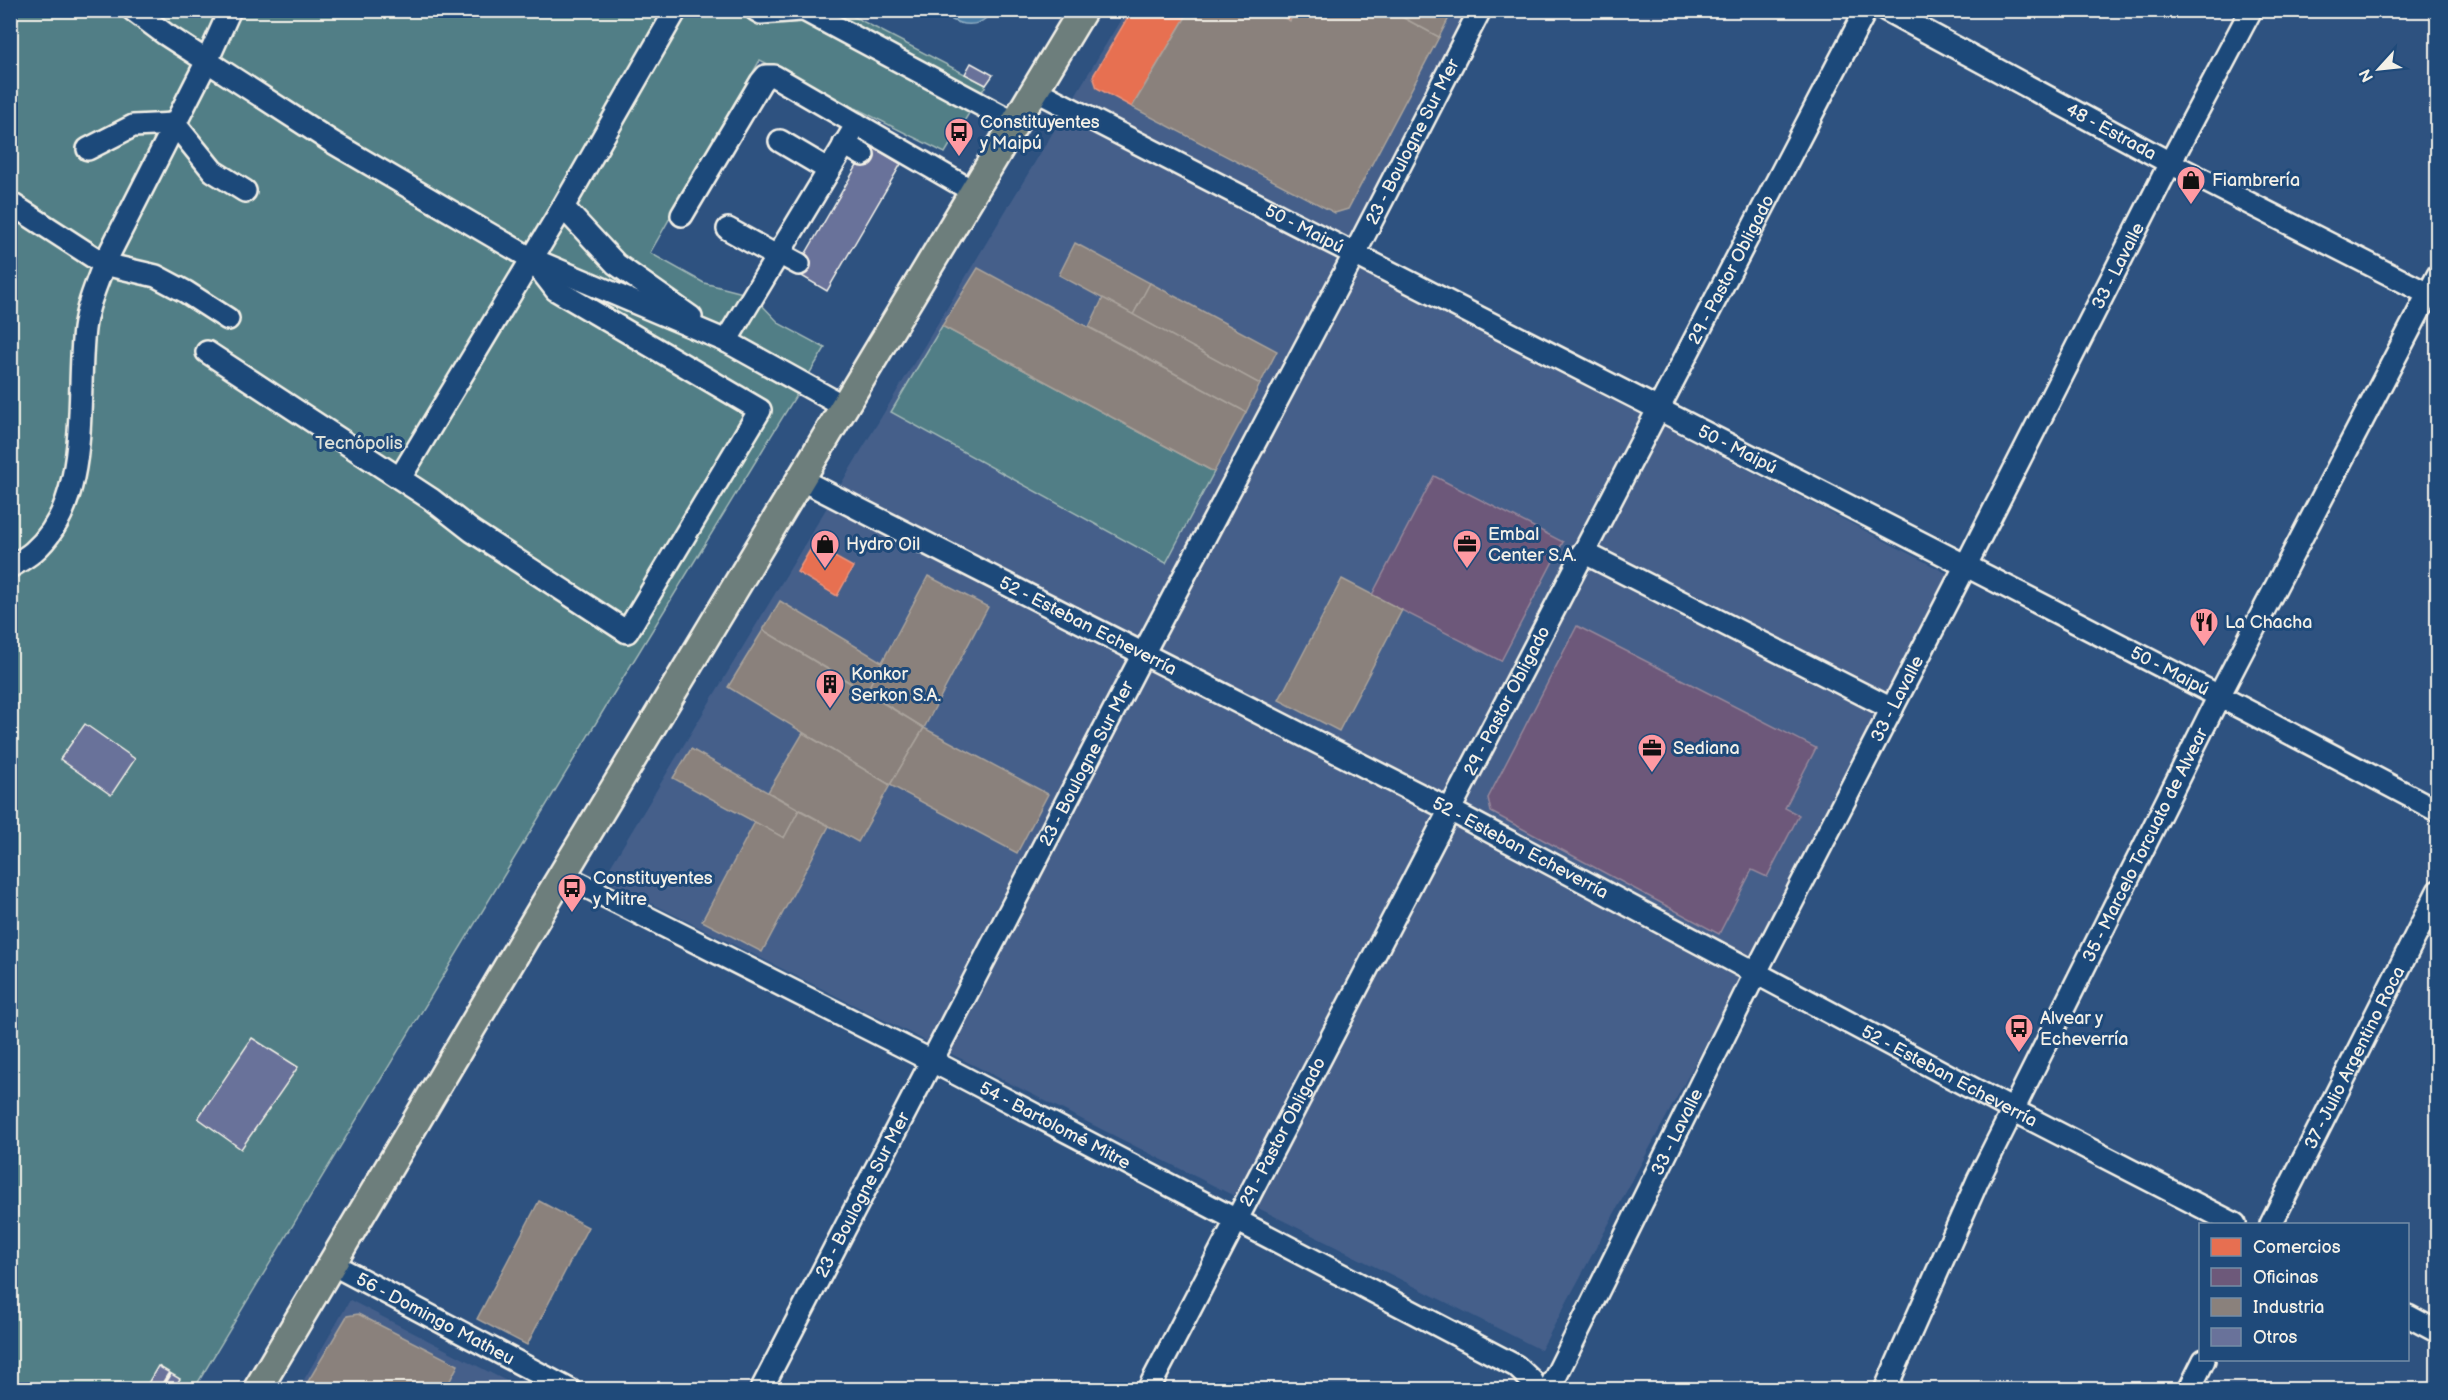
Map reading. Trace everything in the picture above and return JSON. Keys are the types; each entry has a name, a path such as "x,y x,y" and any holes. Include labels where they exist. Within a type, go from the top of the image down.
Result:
{"main road":[{"path":"257,1389 562,875 1083,10"}],"street":[{"path":"134,10 207,61 342,148 532,259 726,341"},
{"path":"10,567 34,551 52,529 66,503 77,462 84,328 92,296 104,264 207,61 230,10"},
{"path":"400,478 563,207 676,10"},
{"path":"756,10 761,13 802,10 1015,123"},
{"name":"23 - Boulogne Sur Mer","path":"761,1389 1480,10"},
{"name":"29 - Pastor Obligado","path":"1148,1389 1866,10"},
{"name":"48 - Estrada","path":"1886,10 2170,163 2434,289"},
{"name":"33 - Lavalle","path":"1550,1389 1755,974 2170,163 2251,10"},
{"path":"682,216 766,76 774,76 974,192"},
{"name":"50 - Maipú","path":"1035,90 1657,410 1966,565 2438,811"},
{"path":"88,149 133,126 175,124"},
{"path":"175,124 213,171 245,191"},
{"path":"726,341 857,124"},
{"path":"780,141 829,170"},
{"path":"844,144 863,155"},
{"path":"10,203 104,264 156,276 228,319"},
{"path":"563,207 616,264 726,341 845,407"},
{"path":"728,229 799,264"},
{"path":"207,352 400,478 472,531 627,632 760,410 556,290 532,259"},
{"name":"35 - Marcelo Torcuato de Alvear","path":"1885,1389 1978,1180 2219,696 2434,289"},
{"name":"52 - Esteban Echeverría","path":"802,480 1448,809 1755,974 2233,1223"},
{"path":"1583,552 1892,710"},
{"name":"54 - Bartolomé Mitre","path":"562,875 932,1061 1516,1366 1537,1389"},
{"name":"37 - Julio Argentino Roca","path":"2272,1223 2438,891"},
{"name":"56 - Domingo Matheu","path":"332,1264 570,1389"},
{"path":"2409,1317 2438,1332"},
{"path":"2189,1389 2203,1361"}],"shaded area":[{"path":"957,11 979,11 986,14 986,18 974,24 960,23 952,20"},
{"path":"1126,11 1466,11 1340,257 1956,578 1541,1350 603,879"},
{"path":"350,1300 522,1389 298,1390"}],"green space":[{"name":"Tecnópolis","path":"10,11 843,11 986,85 945,153 760,60 650,253 704,283 743,293 760,303 780,324 825,348 194,1389 11,1389"},
{"path":"942,326 1214,472 1166,563 891,412"}],"building: Comercios":[{"path":"1132,10 1190,10 1132,107 1097,88 1093,76"},
{"path":"1269,10 1296,10 1290,21"},
{"name":"Hydro Oil","path":"813,545 853,567 837,596 797,572"}],"building: Oficinas":[{"name":"Embal Center S.A.","path":"1434,476 1563,542 1501,661 1372,595"},
{"name":"Sediana","path":"1577,626 1816,748 1785,808 1799,815 1767,877 1752,870 1719,934 1491,812 1488,798"}],"building: Industria":[{"path":"1190,10 1269,10 1290,21 1296,10 1389,10 1439,37 1348,209 1335,213 1132,107"},
{"path":"1389,10 1453,10 1439,37"},
{"path":"1075,243 1150,283 1133,315 1059,275"},
{"path":"978,268 1246,412 1214,472 942,326"},
{"path":"1150,283 1277,351 1260,384 1133,315"},
{"path":"1103,298 1260,384 1246,412 1089,327"},
{"path":"928,576 988,607 924,728 866,692"},
{"path":"1342,579 1402,610 1339,731 1279,700"},
{"path":"780,601 882,662 866,692 763,630"},
{"name":"Konkor Serkon S.A.","path":"763,630 924,728 890,785 728,687"},
{"path":"924,728 1048,794 1017,853 890,785"},
{"path":"803,733 890,785 858,842 768,792"},
{"path":"691,749 799,810 784,838 673,778"},
{"path":"799,810 829,826 762,952 702,921 755,822 784,838"},
{"path":"539,1201 588,1227 527,1345 477,1319"},
{"path":"358,1314 458,1365 445,1390 303,1390 347,1316"}],"building: Otros":[{"path":"971,63 993,75 986,85 965,74"},
{"path":"869,145 901,164 827,291 795,272"},
{"path":"85,724 135,759 111,795 60,759"},
{"path":"252,1038 298,1067 241,1149 198,1118"},
{"path":"158,1366 180,1379 173,1390 144,1390"}],"railway":[{"path":"160,1390 169,1375"}],"place":[{"name":"Constituyentes y Maipú","path":"959,158"},
{"name":"Fiambrería","path":"2191,206"},
{"name":"Hydro Oil","path":"825,570"},
{"name":"Embal Center S.A.","path":"1467,570"},
{"name":"La Chacha","path":"2204,648"},
{"name":"Konkor Serkon S.A.","path":"830,710"},
{"name":"Sediana","path":"1652,774"},
{"name":"Constituyentes y Mitre","path":"572,914"},
{"name":"Alvear y Echeverría","path":"2019,1054"}]}
